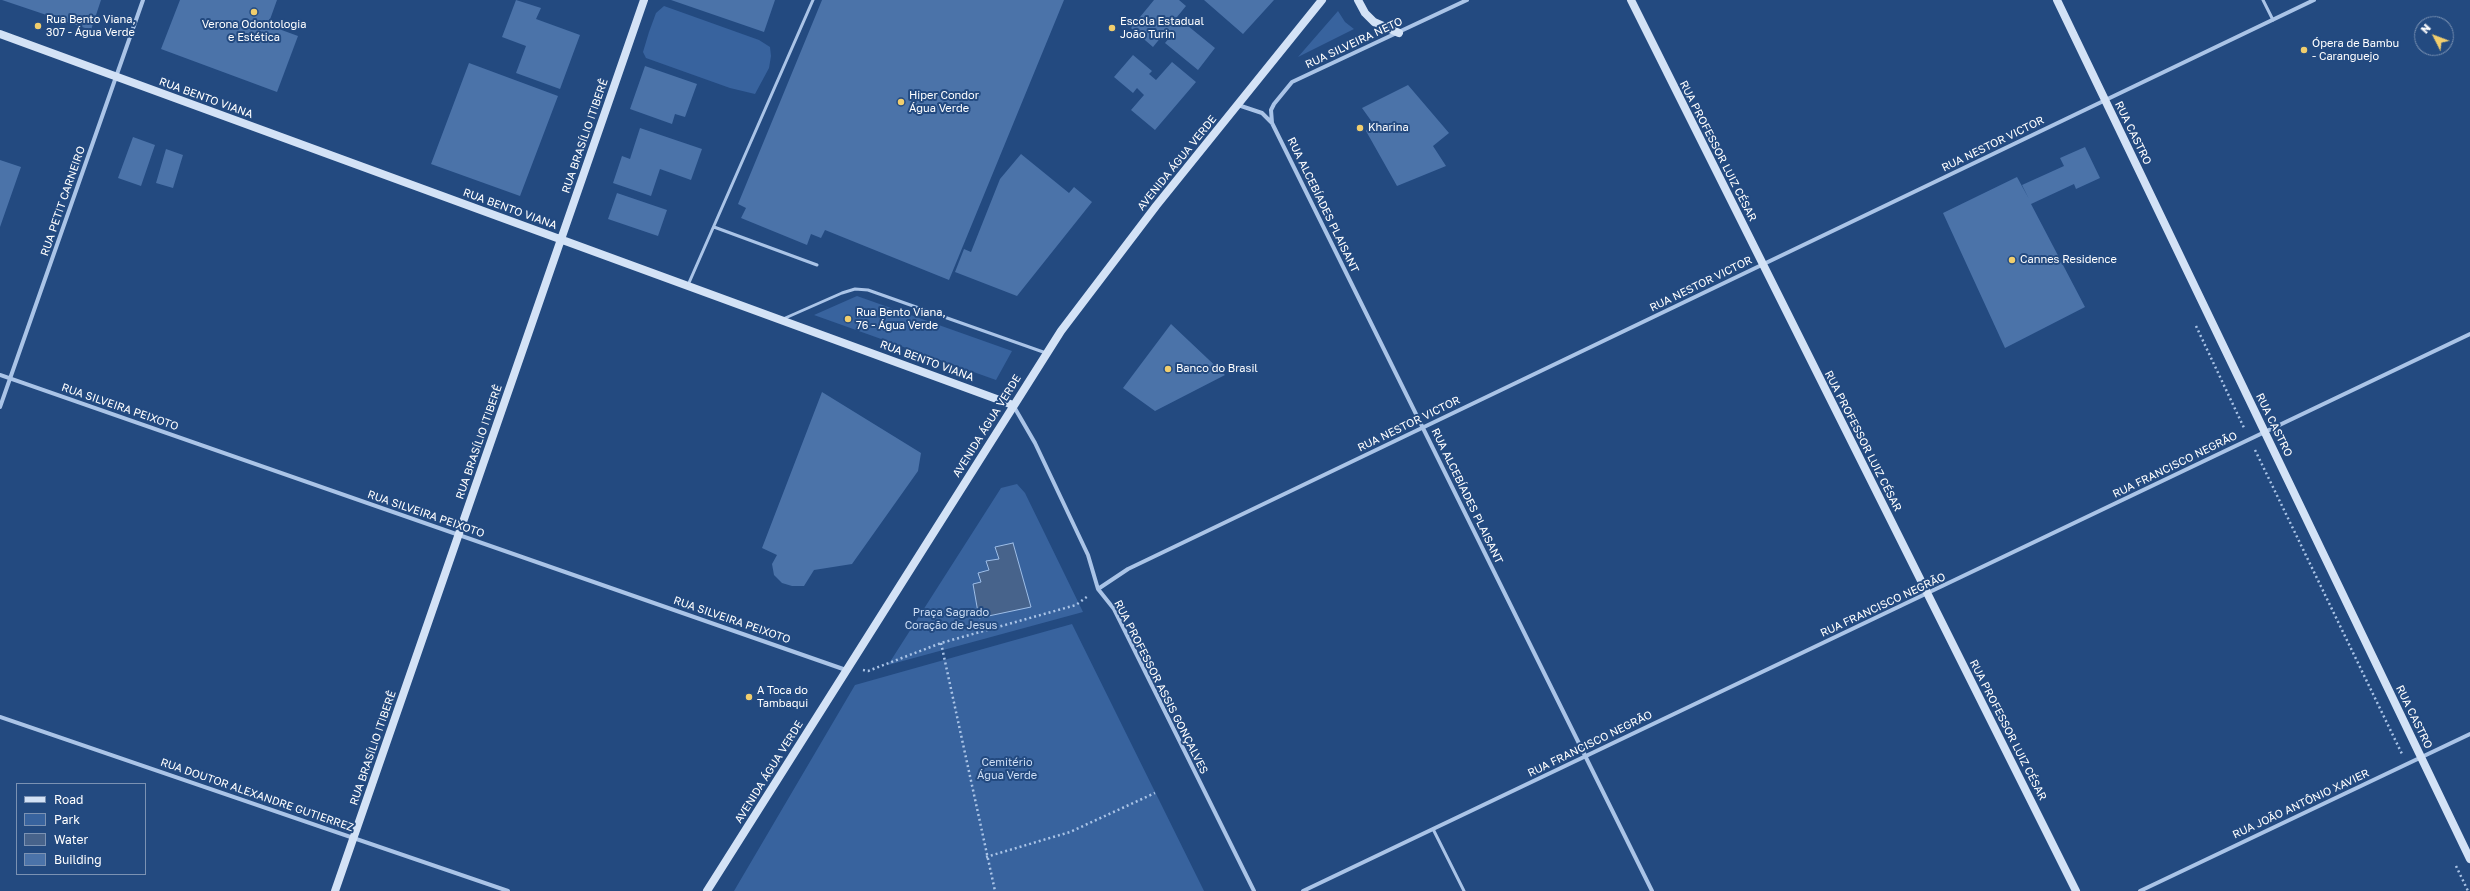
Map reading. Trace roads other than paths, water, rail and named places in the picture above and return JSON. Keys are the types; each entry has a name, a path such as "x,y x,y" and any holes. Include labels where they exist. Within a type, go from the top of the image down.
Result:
{"main road":[{"name":"RUA BRASÍLIO ITIBERÊ","path":"335,891 644,0"},
{"name":"AVENIDA ÁGUA VERDE","path":"707,891 1013,404 1046,354 1105,271 1322,0"},
{"path":"1358,0 1365,13 1374,22 1399,33"},
{"name":"RUA PROFESSOR LUIZ CÉSAR","path":"1631,0 2076,891"},
{"name":"RUA CASTRO","path":"2058,0 2470,859"},
{"name":"RUA BENTO VIANA","path":"0,34 1013,404"}],"street":[{"name":"RUA PETIT CARNEIRO","path":"0,407 143,0"},
{"name":"RUA SILVEIRA NETO","path":"1272,123 1271,110 1292,82 1467,0"},
{"name":"RUA NESTOR VICTOR","path":"1098,589 1128,569 2314,0"},
{"name":"RUA ALCEBÍADES PLAISANT","path":"1238,105 1262,113 1272,123 1652,891"},
{"name":"RUA FRANCISCO NEGRÃO","path":"1303,891 2470,334"},
{"name":"RUA SILVEIRA PEIXOTO","path":"0,375 846,670"},
{"name":"RUA PROFESSOR ASSIS GONÇALVES","path":"1013,404 1034,443 1088,555 1098,589 1114,609 1254,891"},
{"name":"RUA DOUTOR ALEXANDRE GUTIERREZ","path":"0,717 508,891"},
{"name":"RUA JOÃO ANTÔNIO XAVIER","path":"2140,891 2470,734"}],"lane":[{"path":"688,285 813,0"},
{"path":"2263,0 2273,20"},
{"path":"714,227 817,264"},
{"path":"782,320 842,293 855,289 868,290 1046,354"},
{"path":"1433,829 1464,891"}],"water":[{"path":"1013,543 1031,607 979,618 973,584 981,582 978,573 989,570 986,561 999,559 995,547"}],"place":[{"name":"Verona Odontologia e Estética","path":"254,12"},
{"name":"Rua Bento Viana, 307 - Água Verde","path":"38,26"},
{"name":"Escola Estadual João Turin","path":"1112,28"},
{"name":"Ópera de Bambu - Caranguejo","path":"2304,50"},
{"name":"Hiper Condor Água Verde","path":"901,102"},
{"name":"Kharina","path":"1360,128"},
{"name":"Cannes Residence","path":"2012,260"},
{"name":"Rua Bento Viana, 76 - Água Verde","path":"848,319"},
{"name":"Banco do Brasil","path":"1168,369"},
{"name":"A Toca do Tambaqui","path":"749,697"}],"park label":[{"name":"Praça Sagrado Coração de Jesus","path":"951,619"},
{"name":"Cemitério Água Verde","path":"1007,769"}]}
